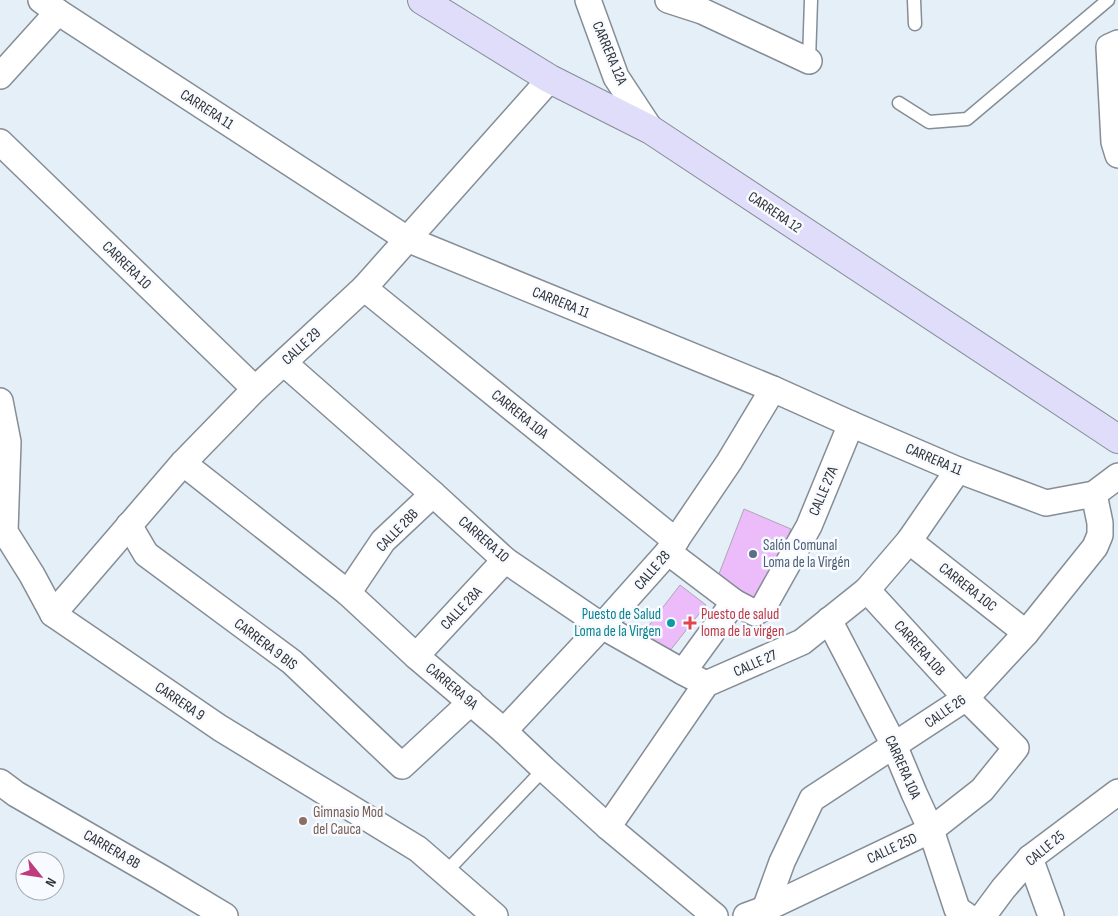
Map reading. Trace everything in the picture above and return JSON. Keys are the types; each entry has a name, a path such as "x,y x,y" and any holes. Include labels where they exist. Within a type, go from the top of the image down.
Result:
{"street":[{"name":"CARRERA 12","path":"422,0 550,79 651,130 1118,439"},
{"name":"CARRERA 12A","path":"588,0 616,77 651,130"},
{"path":"668,0 704,6 809,61"},
{"path":"0,76 49,6"},
{"name":"CARRERA 11","path":"49,6 407,239 773,389 958,470 1046,503 1094,494 1118,476"},
{"path":"1118,43 1109,47 1114,142 1118,154"},
{"name":"CALLE 29","path":"53,614 183,463 254,389 364,288 550,79"},
{"name":"CARRERA 10","path":"0,142 254,389"},
{"name":"CARRERA 10A","path":"364,288 672,546 734,602"},
{"name":"CARRERA 10","path":"284,363 505,560 602,626 706,684"},
{"name":"CALLE 28","path":"504,731 602,626 672,546 729,462 773,389"},
{"name":"CARRERA 9","path":"0,400 8,442 2,529 32,576 53,614 220,728 418,850 495,916"},
{"name":"CALLE 27A","path":"734,602 754,613 763,608 809,526 851,424"},
{"name":"CARRERA 9A","path":"183,463 348,593 416,656 472,702 608,827 715,916"},
{"name":"CALLE 27","path":"706,684 802,642 867,590 909,541 958,470"},
{"name":"CALLE 28B","path":"348,593 383,541 433,494"},
{"name":"CALLE 26","path":"755,912 782,862 812,799 966,698 1026,633 1095,547 1100,535 1100,523 1094,494"},
{"name":"CARRERA 9 BIS","path":"129,525 146,554 292,662 402,766 472,702"},
{"name":"CARRERA 10C","path":"909,541 1026,633"},
{"name":"CALLE 28A","path":"416,656 505,560"},
{"name":"CARRERA 10B","path":"867,590 966,698 1016,748"},
{"path":"683,672 734,602"},
{"name":"CARRERA 10A","path":"829,620 894,745 931,830 955,914"},
{"path":"608,827 706,684"},
{"name":"CALLE 25D","path":"755,912 931,830 982,790 1016,748"},
{"name":"CARRERA 8B","path":"0,782 16,794 225,916"},
{"name":"CALLE 25","path":"983,916 1030,858 1118,792"},
{"path":"1030,858 1051,916"}],"lane":[{"path":"809,61 811,0"},
{"path":"914,0 915,24"},
{"path":"899,103 929,122 967,119 1108,0"},
{"path":"445,873 544,769"}],"building":[{"name":"Salón Comunal Loma de la Virgén","path":"744,509 791,529 758,604 717,579"},
{"name":"Puesto de Salud Loma de la Virgen","path":"680,585 706,605 665,657 637,641"}],"place":[{"name":"Salón Comunal Loma de la Virgén","path":"753,554"},
{"name":"Puesto de Salud Loma de la Virgen","path":"671,623"},
{"name":"Puesto de salud loma de la virgen","path":"690,623"},
{"name":"Gimnasio Mod del Cauca","path":"303,821"}]}
